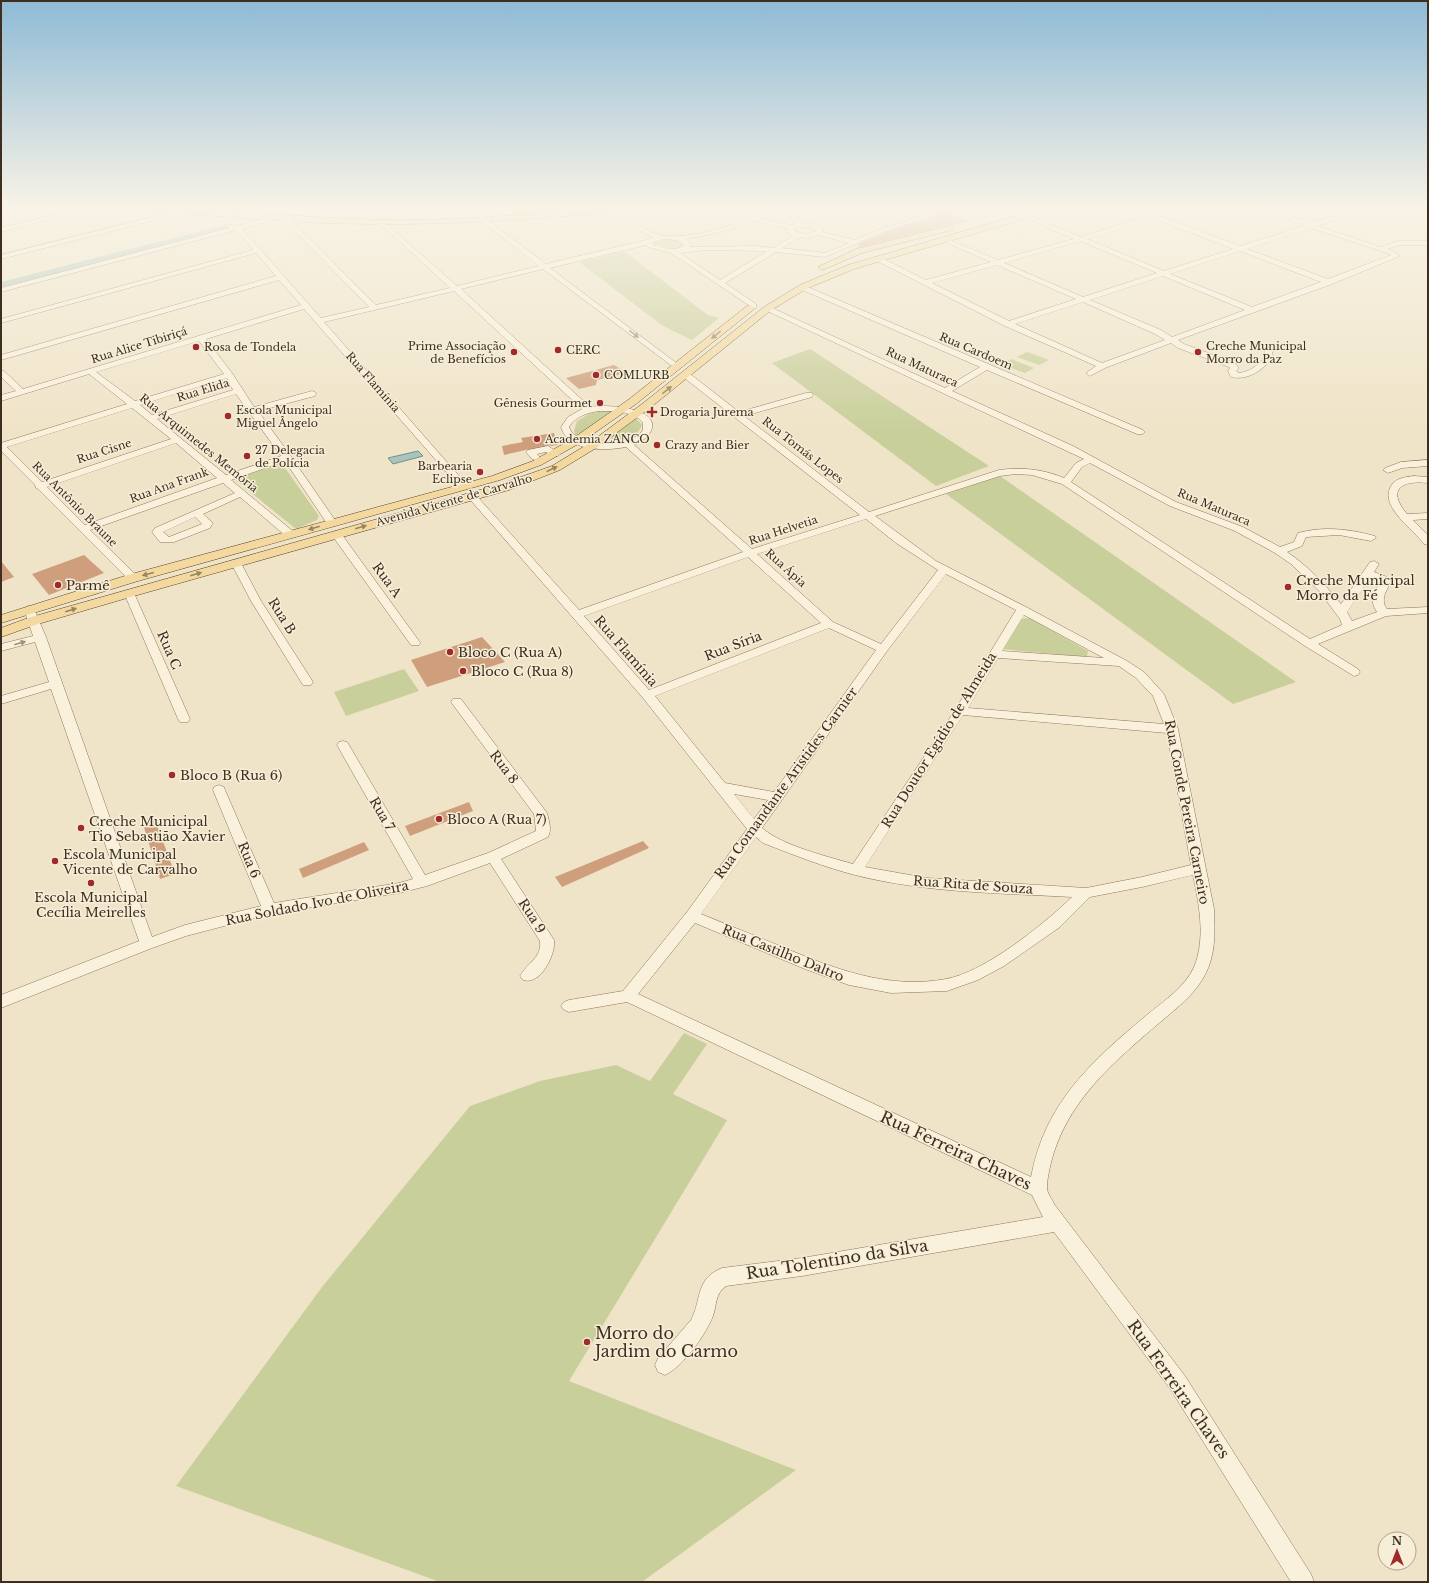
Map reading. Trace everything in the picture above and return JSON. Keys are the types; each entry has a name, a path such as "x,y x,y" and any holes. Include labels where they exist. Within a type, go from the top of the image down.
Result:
{"main road":[{"name":"Avenida Vicente de Carvalho","path":"468,491 505,488 556,468 592,446 636,413 767,309 812,283"},
{"name":"Avenida Vicente de Carvalho","path":"1,633 31,615 133,578 291,535 334,528 468,491 537,463 576,441 621,409 757,303"},
{"name":"Avenida Vicente de Carvalho","path":"1,619 31,615 129,593 236,563 307,546 334,528"}],"street":[{"path":"1,290 28,283"},
{"path":"1,321 140,283"},
{"path":"1,358 262,283"},
{"name":"Rua Flamínia","path":"287,283 647,695 754,828"},
{"path":"349,283 374,307"},
{"path":"449,283 588,410"},
{"path":"320,321 481,283"},
{"path":"567,283 676,367"},
{"path":"720,283 757,303"},
{"path":"925,283 1008,324 1102,366"},
{"path":"1043,283 1158,332 1181,346 1232,365 1235,368 1232,372 1238,376 1248,374 1265,363 1270,357 1268,348"},
{"path":"1008,324 1137,283"},
{"path":"1186,283 1252,310"},
{"path":"1090,373 1102,366 1327,283"},
{"name":"Rua Cardoem","path":"803,287 1140,432"},
{"name":"Rua Alice Tibiriçá","path":"1,398 306,306"},
{"name":"Rua Maturaca","path":"767,309 1091,459 1173,504 1223,522 1279,551 1295,562 1323,589 1342,612 1348,627"},
{"name":"Rua A","path":"201,338 229,375 238,392 287,456 334,528 415,643"},
{"path":"946,391 986,367"},
{"name":"Rua Arquimedes Memória","path":"90,371 151,418 291,535"},
{"path":"1,373 22,392"},
{"name":"Rua Tomás Lopes","path":"686,374 867,515"},
{"path":"1,446 229,375"},
{"name":"Rua Elida","path":"151,418 238,392"},
{"path":"252,410 312,394"},
{"path":"738,415 810,395"},
{"path":"611,408 621,409 636,413 646,421 648,426 647,431 643,436 628,444 617,446 592,446 576,441 569,437 566,432 565,427 572,417 588,410 611,408"},
{"name":"Rua Cisne","path":"39,486 177,440"},
{"name":"Rua Ápia","path":"628,444 829,624 883,648"},
{"name":"Rua Antônio Braune","path":"1,446 39,486 133,578"},
{"path":"535,457 531,452 548,449 555,454"},
{"name":"Rua Ana Frank","path":"83,529 287,456"},
{"path":"1091,459 1079,465 1065,482 1309,644 1354,672"},
{"path":"1388,470 1401,464 1428,463"},
{"name":"Rua Helvetia","path":"576,615 751,553 999,473 1009,471 1038,472 1049,474 1065,482"},
{"path":"1427,539 1396,506 1393,496 1395,487 1400,482 1411,480 1428,480"},
{"path":"196,513 242,493"},
{"name":"Rua Conde Pereira Carneiro","path":"867,515 900,542 944,570 1022,609 1123,664 1140,675 1158,694 1172,729 1207,909 1208,934 1205,954 1198,974 1186,991 1106,1061 1079,1088 1061,1113 1049,1138 1041,1166 1038,1189"},
{"path":"1405,517 1428,516"},
{"path":"1279,551 1298,544 1302,535 1322,531 1347,532 1371,538"},
{"name":"Rua B","path":"236,563 256,601 307,682"},
{"path":"1342,612 1374,564"},
{"name":"Rua Comandante Aristides Garnier","path":"628,996 692,916 883,648 944,570"},
{"path":"1368,574 1383,579 1386,582 1377,599 1379,608 1384,614"},
{"name":"Rua C","path":"129,593 184,719"},
{"name":"Rua Doutor Egídio de Almeida","path":"856,870 960,711 1022,609"},
{"path":"1309,644 1348,627 1384,614 1428,610"},
{"path":"31,615 147,944"},
{"name":"Rua Síria","path":"647,695 829,624"},
{"path":"1,648 40,637"},
{"path":"994,654 1123,664"},
{"path":"1,700 55,684"},
{"name":"Rua 8","path":"457,702 540,813 543,824 543,834"},
{"path":"960,711 1172,729"},
{"name":"Rua 7","path":"343,745 422,882"},
{"path":"721,787 776,797"},
{"name":"Rua 6","path":"219,790 270,909"},
{"name":"Rua Rita de Souza","path":"754,828 768,840 789,849 856,870 927,883 1086,893 1142,882 1199,868"},
{"name":"Rua Soldado Ivo de Oliveira","path":"1,1002 147,944 198,928 270,909 399,888 422,882 493,856 543,834"},
{"name":"Rua 9","path":"493,856 547,940 549,946 547,956 528,976"},
{"name":"Rua Castilho Daltro","path":"692,916 810,965 849,979 891,987 922,987 947,985 973,976 999,962 1055,923 1086,893"},
{"path":"569,1006 628,996"},
{"name":"Rua Ferreira Chaves","path":"628,996 1038,1189 1048,1210 1178,1383 1234,1469 1303,1582"},
{"name":"Rua Tolentino da Silva","path":"665,1365 695,1331 702,1320 709,1289 714,1281 722,1277 802,1267 1058,1223"}],"green space":[{"path":"606,283 666,283 708,315 719,318 692,340 663,326"},
{"path":"810,349 989,466 936,486 772,363"},
{"path":"1027,352 1049,360 1039,365 1017,357"},
{"path":"1011,359 1034,368 1025,373 1001,364"},
{"path":"601,411 616,411 576,437 574,431 577,421 589,414"},
{"path":"635,417 642,425 634,436 624,442 597,444"},
{"path":"272,465 283,465 319,516 317,520 296,529 233,478"},
{"path":"1000,476 1296,682 1233,704 946,494"},
{"path":"1030,618 1088,651 1087,657 1001,649 1018,619"},
{"path":"404,669 419,691 346,716 334,692"},
{"path":"684,1033 707,1044 673,1094 727,1120 569,1381 796,1470 642,1582 440,1582 176,1486 322,1287 470,1106 540,1081 616,1065 650,1081"}],"water":[{"path":"418,451 423,456 393,464 388,458"}],"building":[{"name":"COMLURB","path":"614,365 627,373 597,380 596,385 579,389 566,378"},
{"name":"Academia ZANCO","path":"554,433 558,445 548,445 504,455 502,446 523,442 521,438"},
{"name":"Parmê","path":"84,555 104,573 49,595 32,574"},
{"path":"1,561 14,577 1,582"},
{"path":"482,637 505,662 427,687 411,660"},
{"name":"Bloco A (Rua 7)","path":"469,802 473,811 410,836 405,826"},
{"path":"154,817 175,874 160,879 142,821"},
{"path":"643,841 649,848 562,887 555,877"},
{"path":"364,842 369,850 303,878 299,869"}],"waterway":[{"path":"1,286 13,283"}],"place":[{"name":"Rosa de Tondela","path":"196,347"},
{"name":"CERC","path":"558,350"},
{"name":"Prime Associação de Benefícios","path":"514,352"},
{"name":"Creche Municipal Morro da Paz","path":"1198,352"},
{"name":"COMLURB","path":"596,375"},
{"name":"Gênesis Gourmet","path":"600,403"},
{"name":"Drogaria Jurema","path":"652,412"},
{"name":"Escola Municipal Miguel Ângelo","path":"228,416"},
{"name":"Academia ZANCO","path":"537,439"},
{"name":"Crazy and Bier","path":"657,445"},
{"name":"27 Delegacia de Polícia","path":"247,456"},
{"name":"Barbearia Eclipse","path":"480,472"},
{"name":"Parmê","path":"58,585"},
{"name":"Creche Municipal Morro da Fé","path":"1288,587"},
{"name":"Bloco C (Rua A)","path":"450,652"},
{"name":"Bloco C (Rua 8)","path":"463,671"},
{"name":"Bloco B (Rua 6)","path":"172,775"},
{"name":"Bloco A (Rua 7)","path":"439,819"},
{"name":"Creche Municipal Tio Sebastião Xavier","path":"81,828"},
{"name":"Escola Municipal Vicente de Carvalho","path":"55,861"},
{"name":"Escola Municipal Cecília Meirelles","path":"91,883"},
{"name":"Morro do Jardim do Carmo","path":"587,1342"}]}
